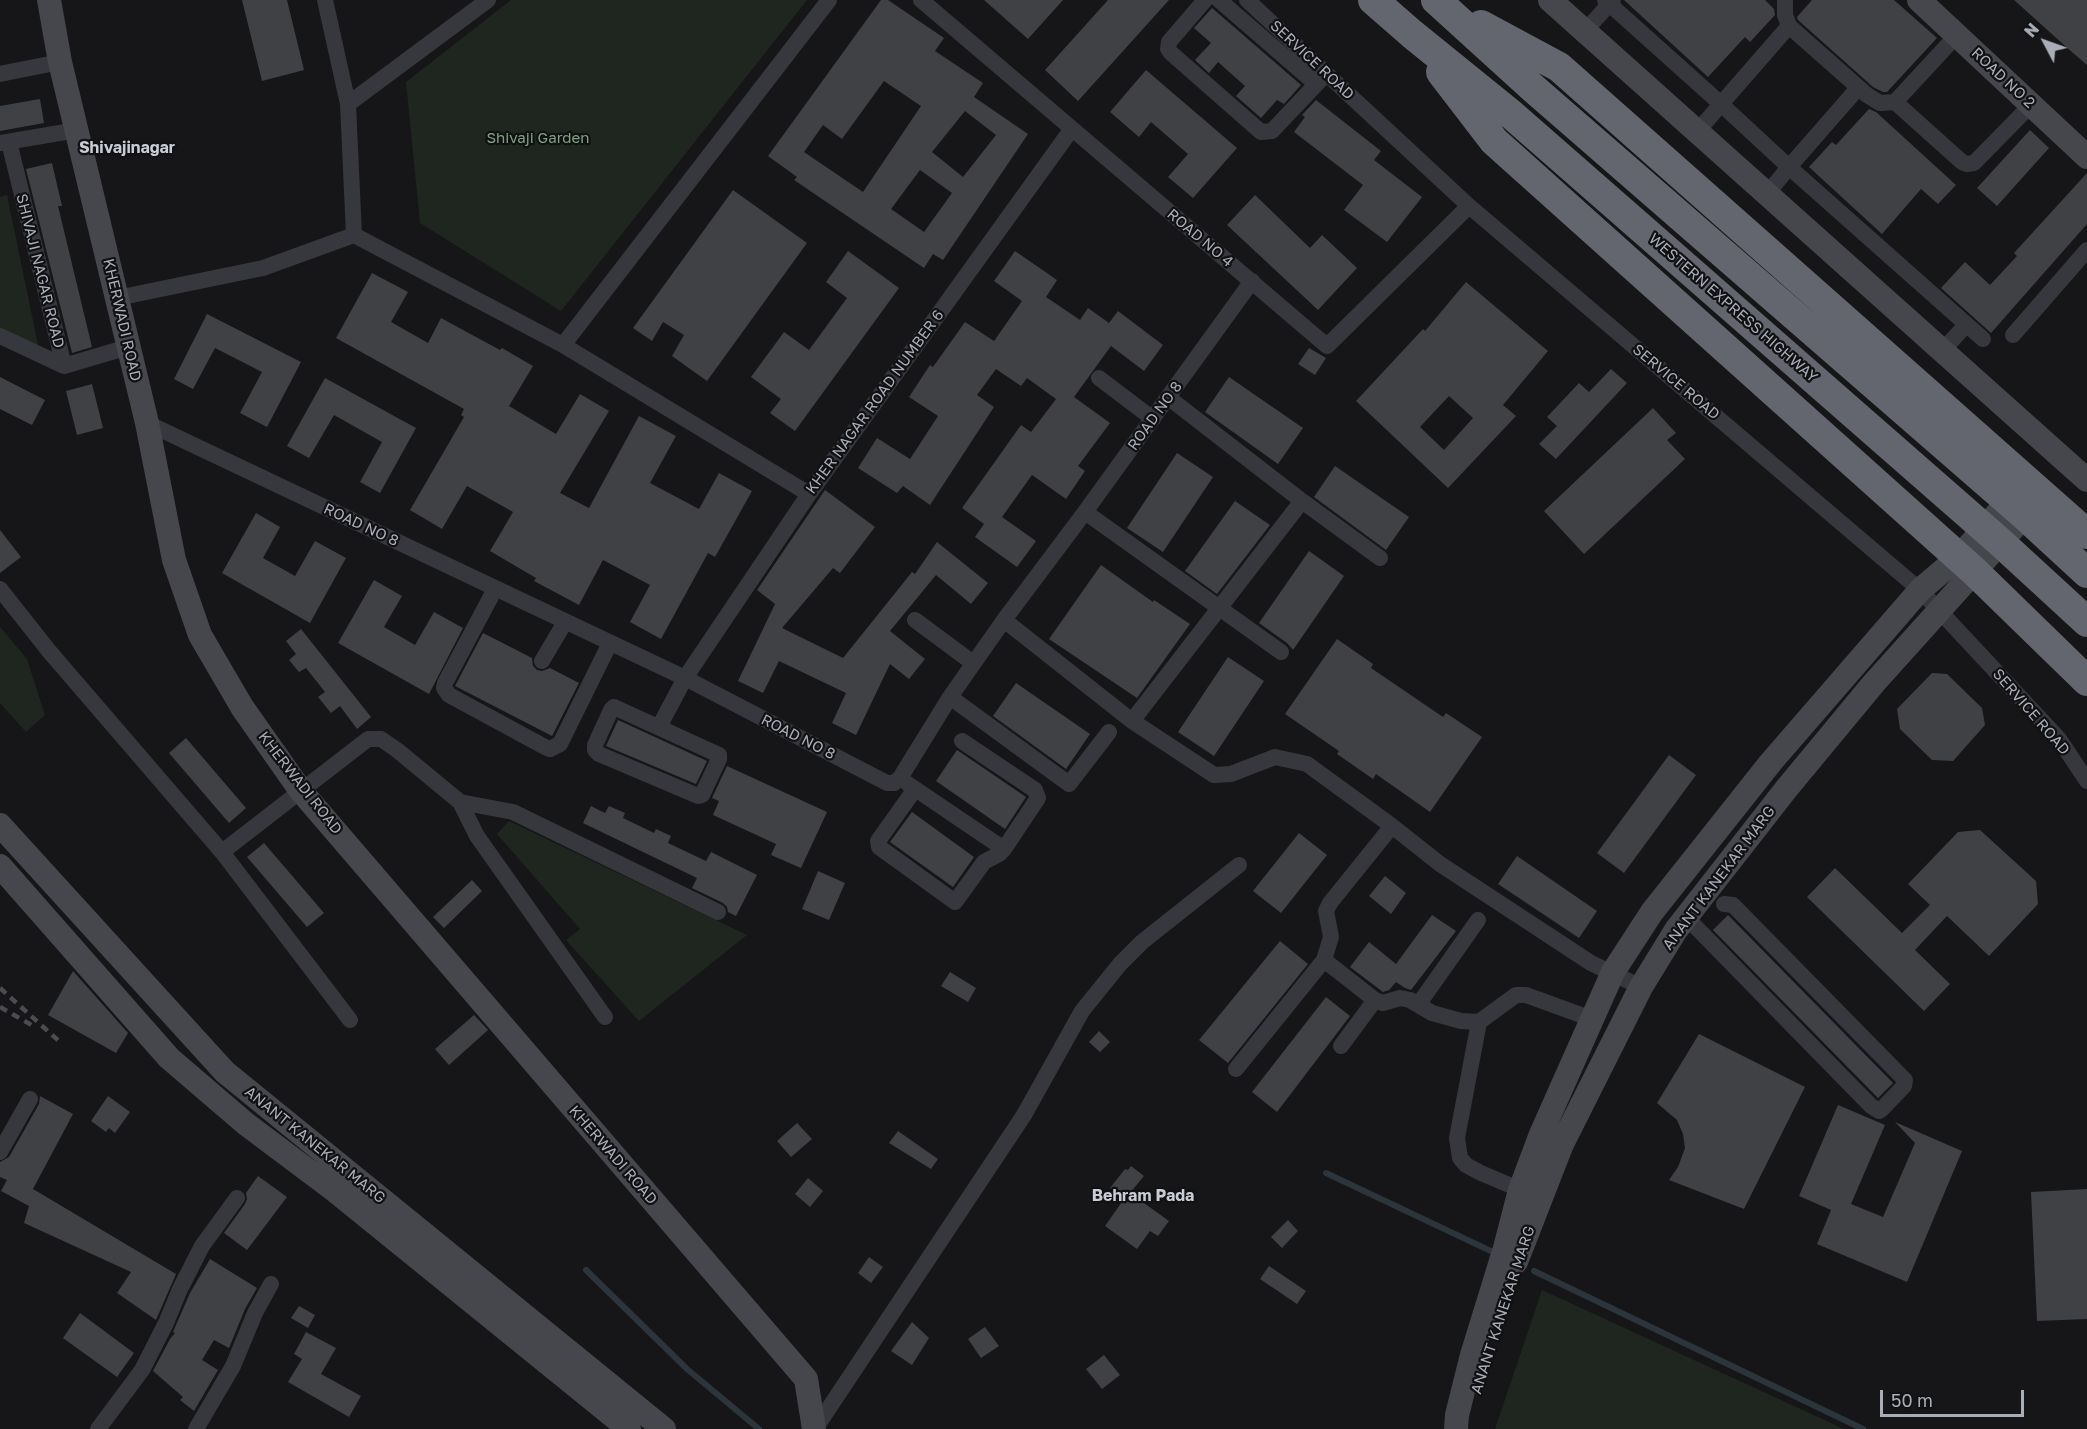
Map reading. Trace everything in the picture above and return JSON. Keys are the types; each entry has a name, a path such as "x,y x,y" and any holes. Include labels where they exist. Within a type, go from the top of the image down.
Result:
{"highway":[{"name":"WESTERN EXPRESS HIGHWAY","path":"1374,0 1512,115 2000,542 2087,622"},
{"path":"1437,1 1534,89 2016,507 2087,573"},
{"path":"1437,1 1559,67 2087,534"},
{"path":"1412,34 1494,141 1967,565 2087,681"}],"street":[{"name":"KHERWADI ROAD","path":"49,0 60,62 147,423 174,560 200,635 242,707 301,791 806,1379 814,1429"},
{"path":"325,0 348,104 354,235"},
{"path":"348,104 488,0"},
{"path":"563,345 829,0"},
{"name":"ROAD NO 4","path":"921,0 1071,130 1328,346 1469,206"},
{"path":"1205,0 1169,42 1168,49 1261,132 1272,131 1321,79"},
{"path":"1219,0 1275,38"},
{"name":"SERVICE ROAD","path":"1247,0 1275,38 1321,79 1920,590 2059,739 2087,781"},
{"path":"1550,0 2087,480"},
{"path":"1785,0 1785,15 1789,26 1858,88 1880,103 1895,102 1962,162 1967,164 1974,162 2031,105"},
{"name":"ROAD NO 2","path":"1919,0 1946,18 2031,105 2087,157"},
{"path":"1585,31 1609,1 1721,105 1983,339"},
{"path":"1895,102 1946,18"},
{"path":"1697,132 1789,26"},
{"path":"0,74 60,62"},
{"path":"1767,194 1858,88"},
{"name":"SHIVAJI NAGAR ROAD","path":"64,366 4,142 77,130"},
{"name":"KHER NAGAR ROAD NUMBER 6","path":"659,727 685,678 809,494 1071,130"},
{"path":"117,298 262,268 354,235 563,345 809,494"},
{"path":"2013,336 2087,250"},
{"name":"ROAD NO 8","path":"147,423 685,678 887,783 894,783 900,778 973,663 1169,398 1252,281"},
{"path":"1943,350 1966,325"},
{"name":"SHIVAJI NAGAR ROAD","path":"0,336 64,366"},
{"path":"64,366 129,347"},
{"path":"1099,378 1153,419"},
{"path":"1169,398 1380,558"},
{"name":"ANANT KANEKAR MARG","path":"1552,1139 1676,930 1794,779 1889,666 1940,612 1967,565 2035,488"},
{"path":"1132,721 1302,501"},
{"path":"1085,512 1281,652"},
{"name":"ANANT KANEKAR MARG","path":"1470,1429 1479,1357 1506,1248 1552,1139 1592,1019 1613,972 1652,912 1771,762 1920,590 1967,565"},
{"path":"0,589 49,651 222,852 350,1020"},
{"path":"495,589 444,688 449,695 545,747 550,749 560,744 610,643"},
{"path":"915,620 973,663"},
{"path":"1004,620 1132,721 1214,775 1231,774 1275,757 1307,764 1392,825 1440,864 1591,963 1641,987"},
{"path":"542,661 564,622"},
{"path":"950,697 1069,784 1109,732"},
{"path":"614,707 659,727 719,755 700,796 599,754 595,750 595,745 614,707"},
{"path":"222,852 368,739 381,739 460,802 477,836 605,1017"},
{"path":"915,789 879,842 879,847 952,902 957,900 984,862 1004,849 1038,798 1038,795 962,741"},
{"path":"900,778 1004,849"},
{"path":"460,802 513,812 718,912"},
{"name":"ANANT KANEKAR MARG","path":"0,825 225,1071 664,1429"},
{"path":"1236,1069 1323,960 1330,937 1326,911 1330,903 1392,825"},
{"path":"814,1429 1024,1115 1082,1011 1120,964 1142,942 1239,865"},
{"name":"ANANT KANEKAR MARG","path":"0,866 169,1058 246,1124 343,1197 629,1429"},
{"path":"1686,917 1871,1106 1879,1111 1882,1109 1904,1086 1905,1080 1733,905 1724,904"},
{"path":"1418,1005 1478,920"},
{"path":"1323,960 1375,1000 1383,1003 1400,998 1410,1000 1432,1013 1461,1021 1479,1022 1516,995 1526,995 1592,1019"},
{"path":"1341,1046 1375,1000"},
{"path":"1479,1022 1457,1138 1460,1158 1466,1165 1481,1173 1530,1194"},
{"path":"0,1152 30,1099"},
{"path":"98,1429 142,1370 202,1246 237,1198"},
{"path":"196,1429 234,1366 255,1313 271,1284"},
{"name":"ANANT KANEKAR MARG","path":"1456,1429 1457,1415 1479,1357"}],"green space":[{"name":"Shivaji Garden","path":"511,0 807,0 561,311 420,223 406,82"},
{"path":"7,195 42,364 0,341 0,197"},
{"path":"0,627 27,659 45,715 26,732 0,703"},
{"path":"509,821 747,935 639,1021 566,940 580,929 497,834"},
{"path":"1542,1290 1844,1429 1495,1429"}],"building":[{"path":"242,0 287,0 304,70 262,81"},
{"path":"881,0 888,0 944,38 935,51 983,83 974,97 1028,134 943,260 933,254 924,268 794,180 797,177 768,156","holes":["884,81 921,106 863,192 804,152 823,125 842,139","965,111 996,135 963,177 932,152","920,170 952,193 924,232 891,209"]},
{"path":"984,0 1063,0 1028,39"},
{"path":"1108,0 1169,0 1078,101 1045,70"},
{"path":"1624,0 1765,0 1774,9 1775,15 1750,42 1745,37 1708,77"},
{"path":"1812,0 1894,0 1937,38 1887,92 1883,92 1873,87 1798,20 1797,17"},
{"path":"2014,0 2087,0 2087,65 2073,53"},
{"path":"1212,8 1301,85 1284,104 1277,100 1261,118 1236,96 1245,86 1218,62 1209,73 1195,60 1211,43 1194,28"},
{"path":"1146,70 1237,148 1193,198 1168,177 1188,154 1151,122 1139,137 1110,112"},
{"path":"40,99 44,123 0,131 0,106"},
{"path":"1316,100 1381,151 1374,160 1422,197 1387,242 1344,210 1363,185 1294,132 1305,117 1302,115"},
{"path":"1869,109 1876,112 1956,185 1938,204 1921,189 1882,234 1809,167 1832,142 1836,145"},
{"path":"2030,130 2049,148 1997,206 1977,188"},
{"path":"52,163 62,206 58,206 92,347 72,353 26,169"},
{"path":"2087,173 2087,224 1991,333 1941,288 1965,262 1990,285 2017,256 2014,253"},
{"path":"733,190 807,243 707,381 672,356 684,335 663,322 652,341 633,328"},
{"path":"1255,195 1310,248 1322,235 1357,268 1318,310 1227,225"},
{"path":"848,251 899,288 795,431 770,413 781,399 751,377 784,332 809,350 847,298 826,282"},
{"path":"1015,251 1057,280 1046,297 1080,320 1088,308 1109,323 1118,311 1163,345 1144,371 1111,346 1074,397 1110,423 1078,466 1085,471 1066,499 1032,475 1002,517 1036,541 1017,567 975,537 984,524 962,508 1021,425 1031,432 1056,399 1027,378 1021,386 996,369 977,395 994,407 930,505 903,486 897,493 858,468 877,438 910,459 938,416 909,397 930,365 933,367 965,322 994,341 1022,301 994,281"},
{"path":"372,273 408,292 391,322 428,343 441,318 533,366 509,406 556,434 580,394 609,411 560,493 589,508 639,416 676,436 650,483 699,509 719,473 752,491 715,557 708,553 661,639 630,622 650,585 603,560 579,605 534,581 536,578 490,551 513,512 467,486 442,529 410,510 464,417 461,415 464,409 336,338"},
{"path":"1466,282 1548,351 1503,405 1516,416 1448,488 1356,401 1423,329 1425,331","holes":["1449,396 1473,418 1444,450 1420,427"]},
{"path":"207,314 301,362 267,427 240,413 262,372 215,348 193,389 174,379"},
{"path":"1309,348 1326,358 1315,375 1298,364"},
{"path":"1611,369 1627,383 1556,459 1539,444 1557,426 1547,417 1579,383 1589,392"},
{"path":"0,377 45,400 32,425 0,409"},
{"path":"1229,377 1303,428 1278,464 1205,412"},
{"path":"325,378 416,428 380,493 360,482 382,442 334,415 309,458 287,446"},
{"path":"92,384 103,428 77,435 66,391"},
{"path":"1653,408 1676,433 1667,440 1685,459 1584,554 1544,511"},
{"path":"1177,453 1213,477 1163,552 1127,528"},
{"path":"1335,466 1409,517 1386,550 1314,497"},
{"path":"825,490 875,527 840,573 833,568 782,628 843,658 912,572 915,574 937,542 988,583 971,604 936,575 890,631 925,659 909,679 890,664 856,735 832,723 846,693 779,661 763,693 738,681 775,604 757,590"},
{"path":"1235,501 1270,525 1217,594 1185,571"},
{"path":"256,513 280,527 263,558 295,576 315,541 346,558 310,623 222,573"},
{"path":"0,530 21,557 0,573"},
{"path":"1309,551 1344,576 1293,650 1259,623"},
{"path":"1101,565 1153,602 1154,600 1190,624 1137,698 1049,639"},
{"path":"374,580 402,596 384,627 415,645 434,612 463,628 429,694 338,643"},
{"path":"301,629 371,717 357,729 340,706 331,713 318,697 325,692 306,668 299,672 289,660 296,654 286,641"},
{"path":"483,633 532,658 533,666 537,670 550,668 579,683 552,736 455,686"},
{"path":"1337,639 1373,664 1371,668 1443,717 1446,713 1482,737 1430,812 1376,774 1373,779 1337,754 1339,751 1285,714"},
{"path":"1228,657 1264,681 1214,756 1178,732"},
{"path":"1932,673 1947,674 1982,708 1985,725 1953,761 1932,760 1900,729 1897,709"},
{"path":"1016,683 1090,734 1066,769 993,716"},
{"path":"618,720 707,761 696,784 606,746"},
{"path":"186,738 246,808 229,823 169,753"},
{"path":"957,750 1026,797 1005,829 936,781"},
{"path":"1669,755 1696,775 1624,873 1597,853"},
{"path":"727,766 827,812 801,868 771,855 776,844 713,815 719,801 712,798"},
{"path":"591,806 605,813 609,806 625,813 623,818 654,833 656,829 671,836 668,843 706,861 711,852 757,875 736,916 728,912 723,903 692,888 697,878 583,823"},
{"path":"912,812 974,857 953,887 890,842"},
{"path":"1980,830 2036,881 2038,904 1989,956 1947,916 1915,950 1950,984 1924,1011 1807,897 1835,868 1902,933 1930,905 1908,884 1958,832"},
{"path":"1299,833 1327,855 1281,913 1253,891"},
{"path":"264,843 324,913 307,927 247,857"},
{"path":"1517,856 1597,911 1579,938 1498,884"},
{"path":"818,871 845,883 829,920 802,909"},
{"path":"1385,876 1406,893 1391,914 1369,896"},
{"path":"472,880 482,891 444,928 433,917"},
{"path":"1432,915 1456,931 1411,990 1396,982 1389,990 1383,992 1350,967 1369,942 1396,964"},
{"path":"1728,915 1893,1083 1878,1098 1713,930"},
{"path":"1280,941 1308,964 1228,1063 1199,1040"},
{"path":"73,971 128,1033 116,1053 48,1015"},
{"path":"950,972 976,988 968,1002 941,986"},
{"path":"1326,997 1350,1016 1277,1112 1252,1092"},
{"path":"474,1015 488,1030 449,1065 435,1049"},
{"path":"1099,1031 1110,1042 1100,1052 1089,1042"},
{"path":"1699,1034 1805,1087 1744,1209 1669,1180 1678,1167 1685,1148 1683,1134 1677,1120 1657,1103"},
{"path":"40,1096 73,1114 33,1189 176,1274 156,1320 117,1293 131,1272 24,1223 29,1206 1,1191 7,1180 0,1177 0,1162 9,1157 39,1104"},
{"path":"108,1096 130,1112 115,1133 109,1128 106,1132 91,1121"},
{"path":"1838,1105 1885,1125 1851,1204 1883,1217 1915,1143 1895,1122 1962,1151 1907,1282 1817,1244 1831,1210 1799,1196"},
{"path":"797,1123 812,1139 791,1157 777,1141"},
{"path":"898,1131 938,1159 931,1169 889,1143"},
{"path":"1131,1166 1144,1176 1130,1193 1169,1221 1158,1236 1150,1231 1137,1249 1105,1226 1124,1199 1110,1188 1125,1169 1128,1170"},
{"path":"258,1176 287,1197 247,1250 224,1233 245,1204 246,1193"},
{"path":"808,1178 823,1191 810,1207 795,1194"},
{"path":"2087,1189 2087,1319 2037,1321 2031,1192"},
{"path":"1288,1220 1298,1231 1282,1248 1271,1237"},
{"path":"869,1257 883,1267 871,1283 858,1273"},
{"path":"210,1259 257,1288 245,1309 229,1348 214,1340 202,1360 218,1370 194,1411 180,1400 183,1397 153,1371 175,1333 173,1332 190,1293"},
{"path":"1269,1266 1306,1291 1297,1304 1260,1279"},
{"path":"299,1306 315,1315 308,1328 291,1318"},
{"path":"80,1313 134,1353 117,1377 63,1338"},
{"path":"912,1322 929,1338 912,1365 891,1351"},
{"path":"985,1327 999,1346 981,1358 968,1339"},
{"path":"306,1332 336,1348 321,1374 361,1396 349,1417 288,1382 302,1359 294,1354"},
{"path":"1104,1355 1120,1375 1102,1389 1086,1369"}],"waterway":[{"path":"1326,1173 1495,1253"},
{"path":"586,1270 687,1369 759,1429"},
{"path":"1534,1271 1863,1429"}],"railway":[{"path":"0,988 60,1042"},
{"path":"0,1007 35,1027"}],"district":[{"name":"Shivajinagar","path":"127,148"},
{"name":"Behram Pada","path":"1143,1196"}]}
